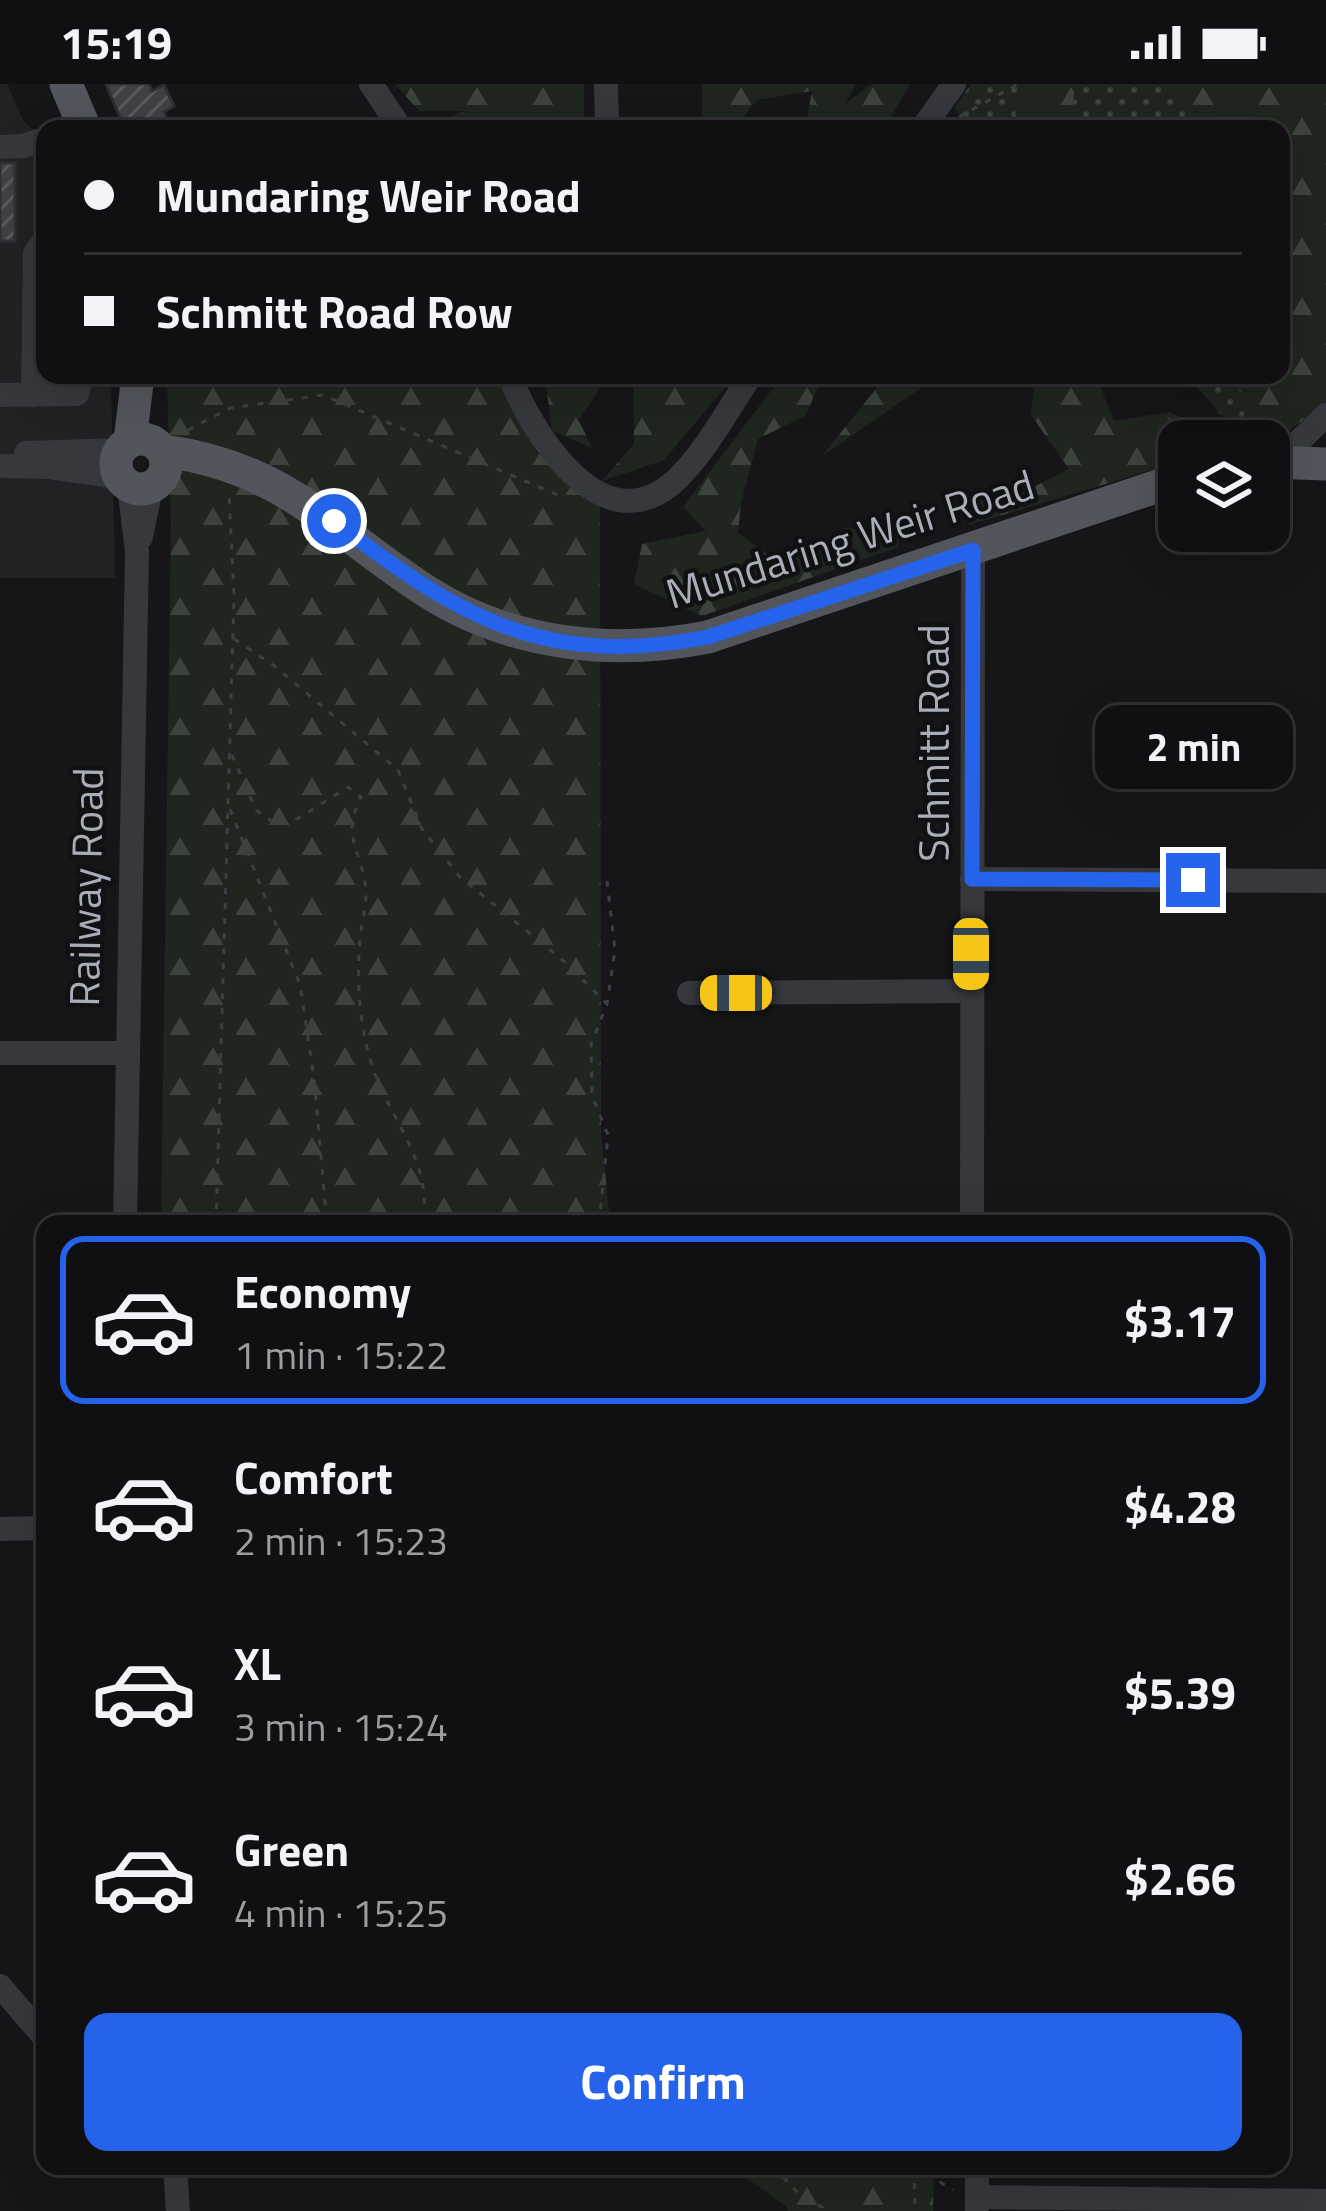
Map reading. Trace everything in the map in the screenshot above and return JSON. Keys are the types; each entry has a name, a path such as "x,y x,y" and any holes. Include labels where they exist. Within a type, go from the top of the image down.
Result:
{"main road":[{"path":"66,84 76,120"},
{"name":"Railway Road","path":"138,384 145,461"},
{"name":"Mundaring Weir Road","path":"145,461 195,455 267,481 310,504 428,592 512,630 576,644 639,647 708,637 1158,486"},
{"path":"1290,462 1326,464"}],"street":[{"path":"371,84 395,120"},
{"path":"607,84 607,120"},
{"path":"928,120 954,84"},
{"path":"0,147 36,144"},
{"path":"33,394 36,252"},
{"path":"0,395 77,394 79,384"},
{"path":"513,384 532,428 553,455 578,479 604,495 622,499 655,494 676,480 745,384"},
{"path":"1290,447 1326,416"},
{"path":"0,453 145,461"},
{"path":"0,466 145,461"},
{"name":"Railway Road","path":"125,1215 137,551 145,461"},
{"name":"Schmitt Road","path":"972,1215 973,550"},
{"path":"972,879 1326,881"},
{"path":"688,993 971,991"},
{"path":"0,1053 128,1053"},
{"path":"0,1529 36,1528"},
{"path":"0,1986 36,2028"},
{"path":"176,2175 178,2211"},
{"path":"977,2204 1326,2200"}],"path":[{"path":"957,118 1018,84"},
{"path":"145,461 200,421 230,408 323,395 571,500"},
{"path":"216,1215 232,638 228,468"},
{"path":"232,638 273,665 398,770 422,829 460,877 566,962 607,1004"},
{"path":"230,751 256,810 277,825 299,818 348,787 361,797 350,818 353,850 366,892 359,944 363,1031 374,1069 424,1177 422,1215"},
{"path":"229,808 300,985 326,1215"},
{"path":"600,1215 608,1135 592,1096 591,1044 607,1004 615,950 607,881"},
{"path":"781,2175 799,2194 829,2211"},
{"path":"914,2175 915,2211"},
{"path":"927,2175 977,2204"}],"shaded area":[{"path":"0,84 7,84 23,120 36,134 36,384 111,384 115,578 0,578"}],"green space":[{"path":"395,84 584,84 584,120 442,120 463,111 419,111"},
{"path":"702,84 856,84 845,104 872,84 910,84 889,120 807,120 812,91 757,100 740,120 702,120"},
{"path":"971,84 1030,84 1016,114 1023,120 965,120 954,108"},
{"path":"1030,84 1076,84 1065,120 1022,120 1015,114"},
{"path":"1076,84 1161,84 1197,111 1189,120 1065,120"},
{"path":"1161,84 1326,84 1326,404 1290,430 1290,420 1243,420 1247,400 1237,384 1290,384 1290,120 1189,120 1197,111"},
{"path":"167,384 507,384 537,453 600,490 601,1134 608,1215 161,1215 171,520"},
{"path":"546,384 599,384 579,420 592,448 552,431"},
{"path":"633,384 728,384 664,460 602,481 634,444"},
{"path":"776,384 820,384 805,416 758,439 738,533 780,563 846,528 900,532 898,547 702,616 634,584 642,544 706,531 683,507"},
{"path":"880,384 927,384 821,457"},
{"path":"1108,384 1100,386 1114,421 1170,412 1185,420 1158,420 1158,468 969,525 971,500 1012,498 1069,469 1031,415 1034,385"},
{"path":"1195,384 1237,384 1247,400 1243,420 1226,420"},
{"path":"742,2175 934,2175 933,2211 788,2211"}],"building":[{"path":"106,84 149,84 152,91 164,85 174,106 164,112 167,120 121,120"},
{"path":"0,163 15,163 15,241 0,241"}],"route":[{"path":"334,521 428,592 457,608 539,637 609,646 673,644 708,637 973,550 972,879 1193,880"}]}
